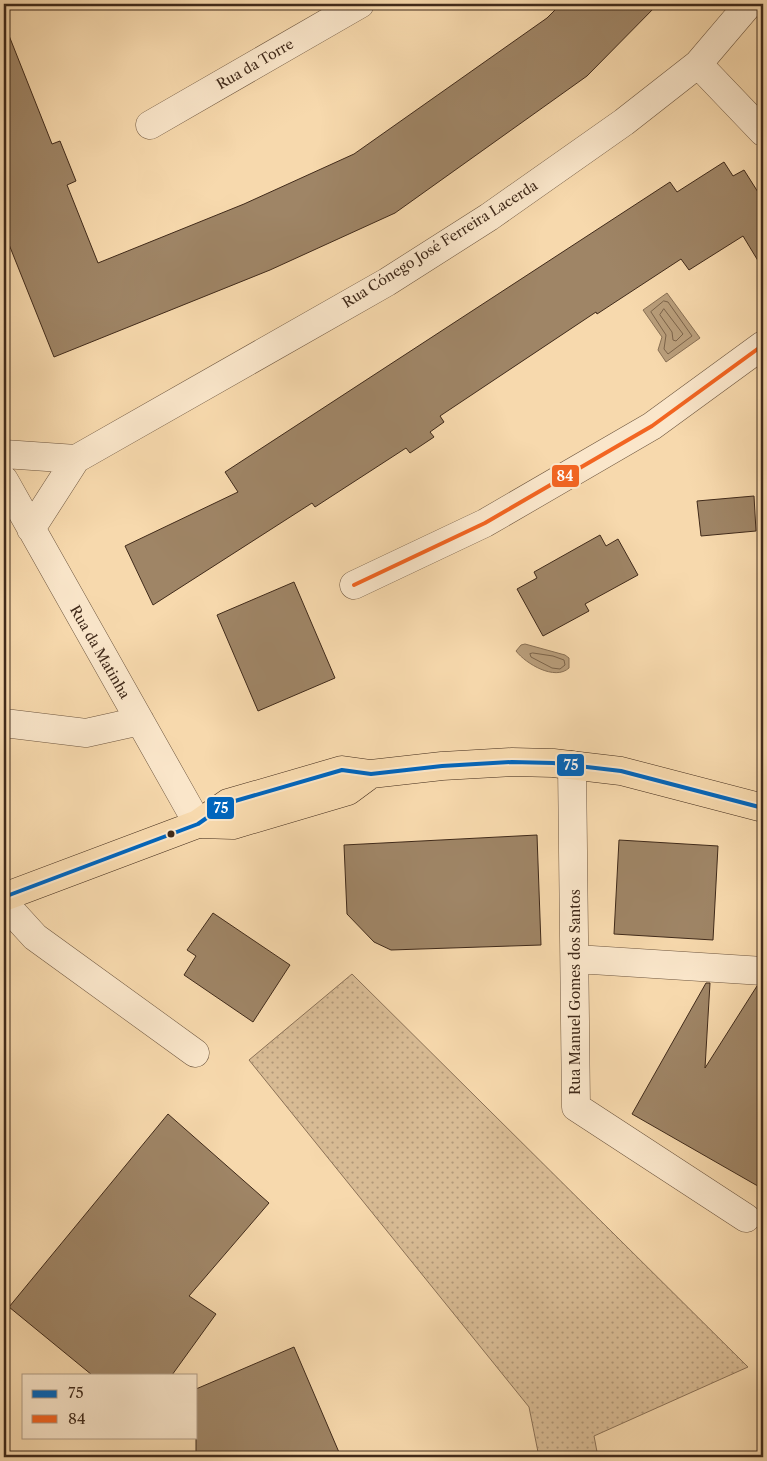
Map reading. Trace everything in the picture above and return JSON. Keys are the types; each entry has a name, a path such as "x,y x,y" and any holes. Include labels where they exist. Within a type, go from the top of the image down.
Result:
{"main road":[{"path":"4,897 198,824 233,825 348,791 370,774 442,766 512,762 572,765 621,771 763,808"}],"street":[{"name":"Rua da Torre","path":"150,125 360,4"},
{"name":"Rua Cónego José Ferreira Lacerda","path":"30,529 76,460 395,277 489,216 624,122 698,64 748,4"},
{"path":"698,64 763,132"},
{"path":"354,585 485,523 652,426 763,345"},
{"path":"4,454 76,460"},
{"name":"Rua da Matinha","path":"4,480 198,824"},
{"path":"4,723 86,733 140,721"},
{"name":"Rua Manuel Gomes dos Santos","path":"572,765 576,959 576,1107 746,1218"},
{"path":"4,903 35,937 195,1053"},
{"path":"576,959 763,971"}],"shaded area":[{"path":"352,974 748,1367 594,1436 598,1457 539,1457 529,1407 249,1060"}],"water":[{"path":"667,293 700,338 666,362 658,350 662,337 643,310"},
{"path":"525,644 565,655 569,658 569,668 563,672 556,673 533,666 516,651 521,645"}],"building":[{"path":"561,4 658,4 587,76 395,213 270,270 54,357 4,232 4,29 6,28 52,144 60,141 76,181 67,185 98,263 244,204 354,154 547,18"},
{"path":"724,162 733,176 744,170 763,200 763,269 743,236 689,270 681,259 597,314 596,312 440,416 444,422 430,432 434,437 410,453 406,448 315,507 312,503 153,605 125,546 238,492 225,472 670,182 677,192"},
{"path":"754,496 756,531 701,536 697,501"},
{"path":"600,535 606,546 618,539 638,575 585,604 589,611 543,636 517,589 537,578 534,572"},
{"path":"294,582 335,678 258,711 217,615"},
{"path":"537,835 541,945 391,950 374,942 347,914 344,845"},
{"path":"619,840 718,846 713,940 614,934"},
{"path":"213,913 290,965 253,1022 184,975 196,956 187,950"},
{"path":"706,983 710,983 705,1068 757,986 763,986 763,1189 632,1114"},
{"path":"168,1114 269,1203 189,1296 216,1314 173,1374 91,1374 9,1307"},
{"path":"294,1347 341,1457 196,1457 198,1388"}],"transit line":[{"name":"84","path":"354,585 485,523 652,426 763,345"},
{"name":"75","path":"4,897 198,824 228,803 342,770 371,774 442,766 512,762 553,763 621,771 763,808"}]}
